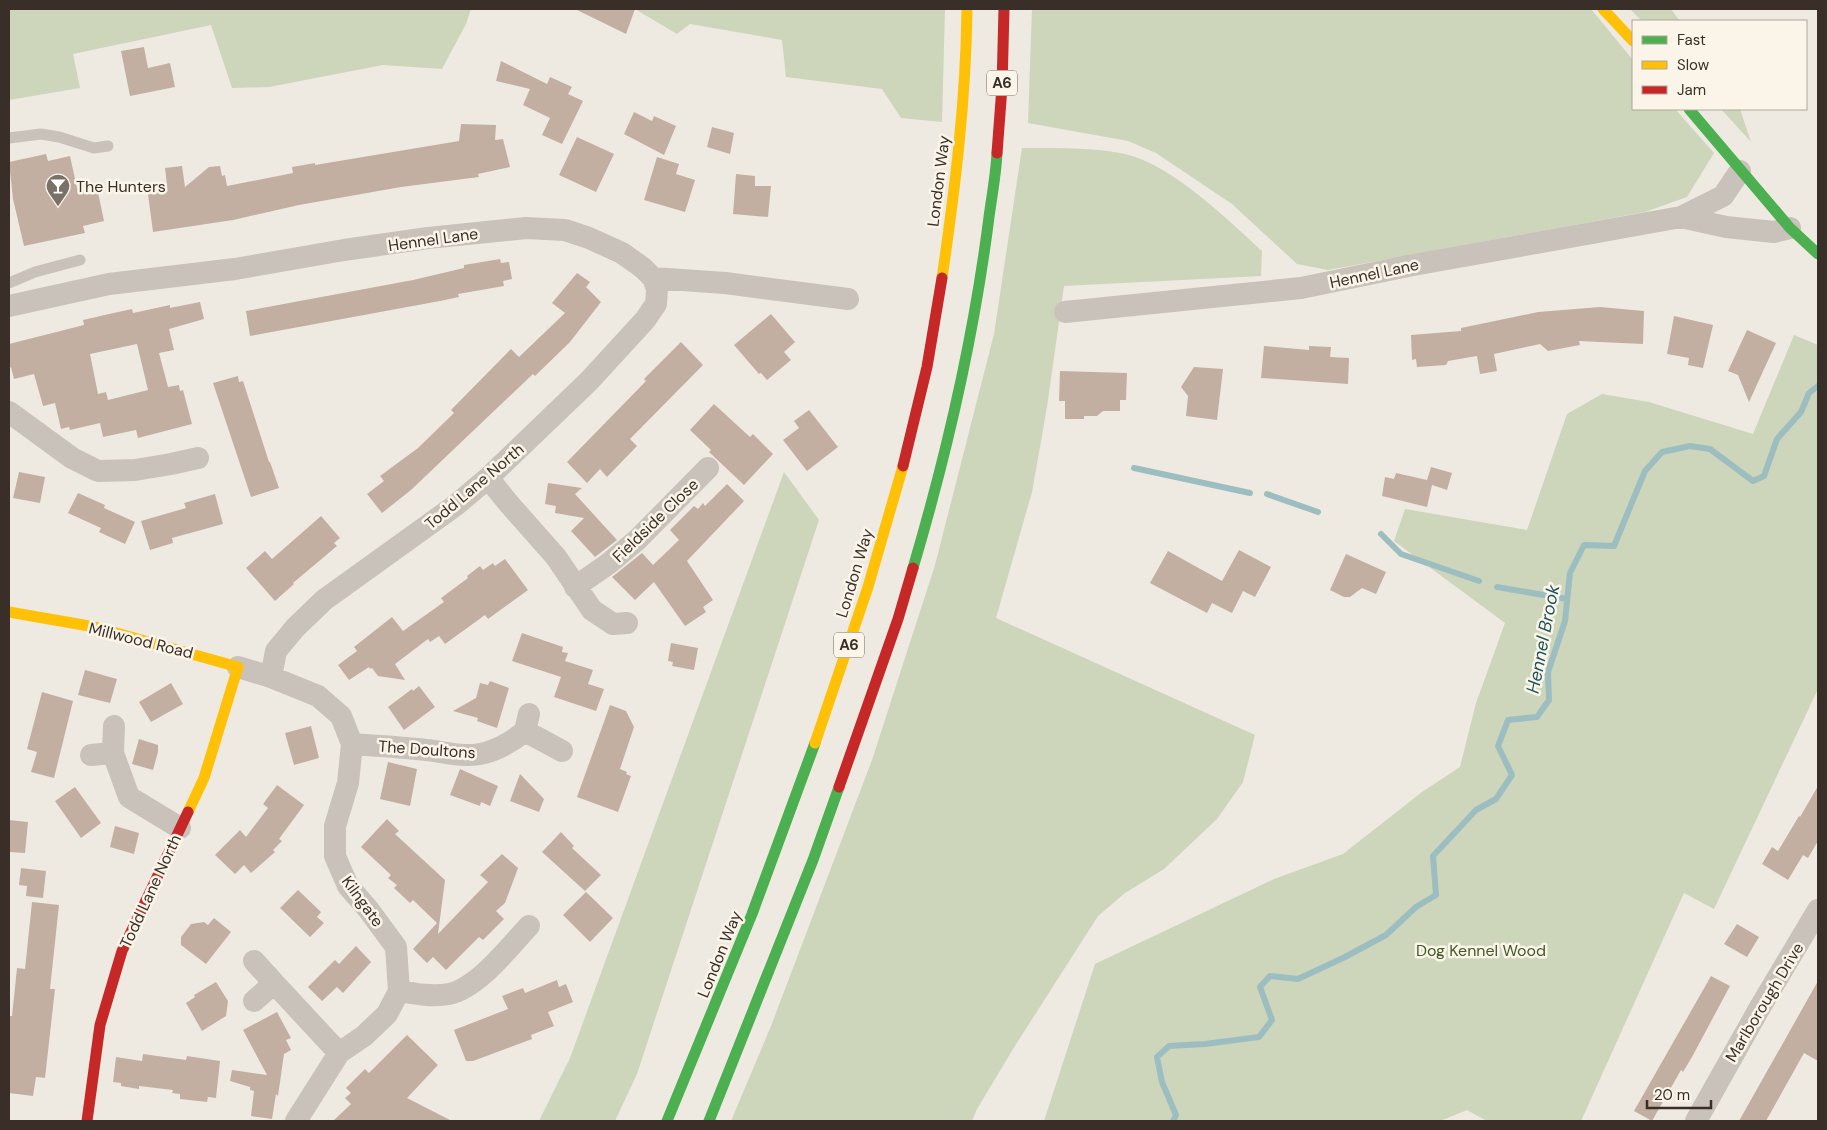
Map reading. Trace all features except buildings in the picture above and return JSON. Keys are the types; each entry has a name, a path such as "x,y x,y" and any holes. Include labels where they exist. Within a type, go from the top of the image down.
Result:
{"main road":[{"name":"London Way","path":"668,1121 746,929 805,772 860,613 902,473 922,389 944,267 959,149 967,36 967,9"},
{"name":"A6","path":"709,1121 813,860 898,619 934,496 963,378 983,268 997,156 1002,87 1004,9"},
{"path":"1603,9 1632,41"},
{"path":"1690,110 1790,228 1818,254"},
{"name":"Millwood Road","path":"9,612 95,627 238,667"},
{"name":"Todd Lane North","path":"87,1121 100,1025 122,951 204,778 238,667"}],"street":[{"name":"Hennel Lane","path":"1065,312 1301,288 1408,266 1681,217 1723,196 1740,171"},
{"name":"Hennel Lane","path":"1681,217 1726,227 1774,232 1790,228"},
{"name":"Hennel Lane","path":"9,306 110,284 235,269 428,238 526,228 565,230 589,238 622,253 644,268 653,278"},
{"path":"653,278 725,283 848,299"},
{"name":"Todd Lane North","path":"272,677 276,652 294,628 324,600 456,505 488,478 576,394 645,320 656,304 656,289 653,278"},
{"path":"9,412 72,458 98,471 135,470 198,458"},
{"name":"Fieldside Close","path":"575,587 608,564 637,540 708,468"},
{"path":"488,478 556,557 592,610 613,624 627,623"},
{"name":"Millwood Road","path":"238,667 272,677"},
{"name":"Kilngate","path":"272,677 318,696 341,716 352,744 348,783 335,826 335,856 348,886 396,947 399,992"},
{"name":"The Doultons","path":"352,744 465,755 486,753 512,742 527,722 562,751"},
{"path":"114,726 102,754 129,797 180,828"},
{"name":"Marlborough Drive","path":"1696,1121 1759,1009 1811,940 1818,910"},
{"path":"296,1121 339,1053 364,1036 387,1014 399,992 424,996 451,994 471,984 490,969 529,926"},
{"path":"254,961 339,1053"},
{"path":"254,1001 274,982"}],"lane":[{"path":"9,138 41,134 59,137 94,148 108,146"},
{"path":"9,283 35,272 80,260"}],"green space":[{"path":"9,9 471,9 466,24 442,69 383,65 269,87 232,88 211,25 73,54 80,88 9,100"},
{"path":"635,9 945,9 942,122 901,118 882,89 786,77 782,40 690,24 677,34"},
{"path":"1032,9 1591,9 1632,59 1632,110 1676,110 1714,153 1687,197 1645,212 1328,270 1297,264 1232,204 1156,153 1128,141 1028,123"},
{"path":"1630,9 1671,9 1679,20 1641,20"},
{"path":"1722,110 1740,110 1751,142"},
{"path":"1022,148 1100,150 1125,154 1143,160 1161,169 1198,194 1262,251 1261,276 1064,286 1047,407 1032,492 996,618 1255,735 1243,782 1217,819 1164,869 1125,893 1098,916 1013,1049 977,1109 972,1121 731,1121 771,1026 872,760 935,565 994,334"},
{"name":"Dog Kennel Wood","path":"1794,335 1818,345 1818,689 1714,909 1684,893 1581,1121 1487,1121 1467,1110 1440,1121 1044,1121 1095,964 1274,879 1343,854 1422,792 1460,767 1476,703 1505,623 1394,541 1405,509 1527,530 1567,414 1602,394 1649,402 1753,434"},
{"path":"784,472 819,520 637,1074 615,1121 539,1121 570,1058"}],"waterway":[{"name":"Hennel Brook","path":"1173,1121 1176,1115 1162,1082 1157,1057 1169,1046 1205,1044 1259,1037 1272,1020 1260,987 1270,976 1298,979 1345,957 1386,935 1416,907 1436,895 1433,856 1476,810 1496,799 1512,775 1498,746 1508,720 1537,717 1549,700 1548,672 1565,621 1570,573 1584,545 1614,546 1645,471 1662,452 1690,446 1710,449 1753,481 1764,476 1777,439 1801,412 1809,393 1818,386"},
{"path":"1134,468 1250,493"},
{"path":"1267,494 1318,512"},
{"path":"1381,534 1401,554 1479,581"},
{"path":"1497,587 1567,599"}],"traffic: fast":[{"path":"1690,110 1790,228 1818,254"},
{"path":"913,568 948,438 976,306 997,153"},
{"path":"667,1121 752,914 815,743"},
{"path":"709,1121 813,860 839,787"}],"traffic: slow":[{"path":"942,278 959,144 967,9"},
{"path":"1603,9 1632,40"},
{"path":"815,743 868,587 903,466"},
{"path":"9,612 95,627 238,667 204,778 188,812"}],"traffic: jam":[{"path":"997,153 1002,87 1004,9"},
{"path":"903,466 927,367 942,278"},
{"path":"839,787 898,619 913,568"},
{"path":"87,1121 100,1025 122,951 188,812"}],"place":[{"name":"The Hunters","path":"58,207"}]}
